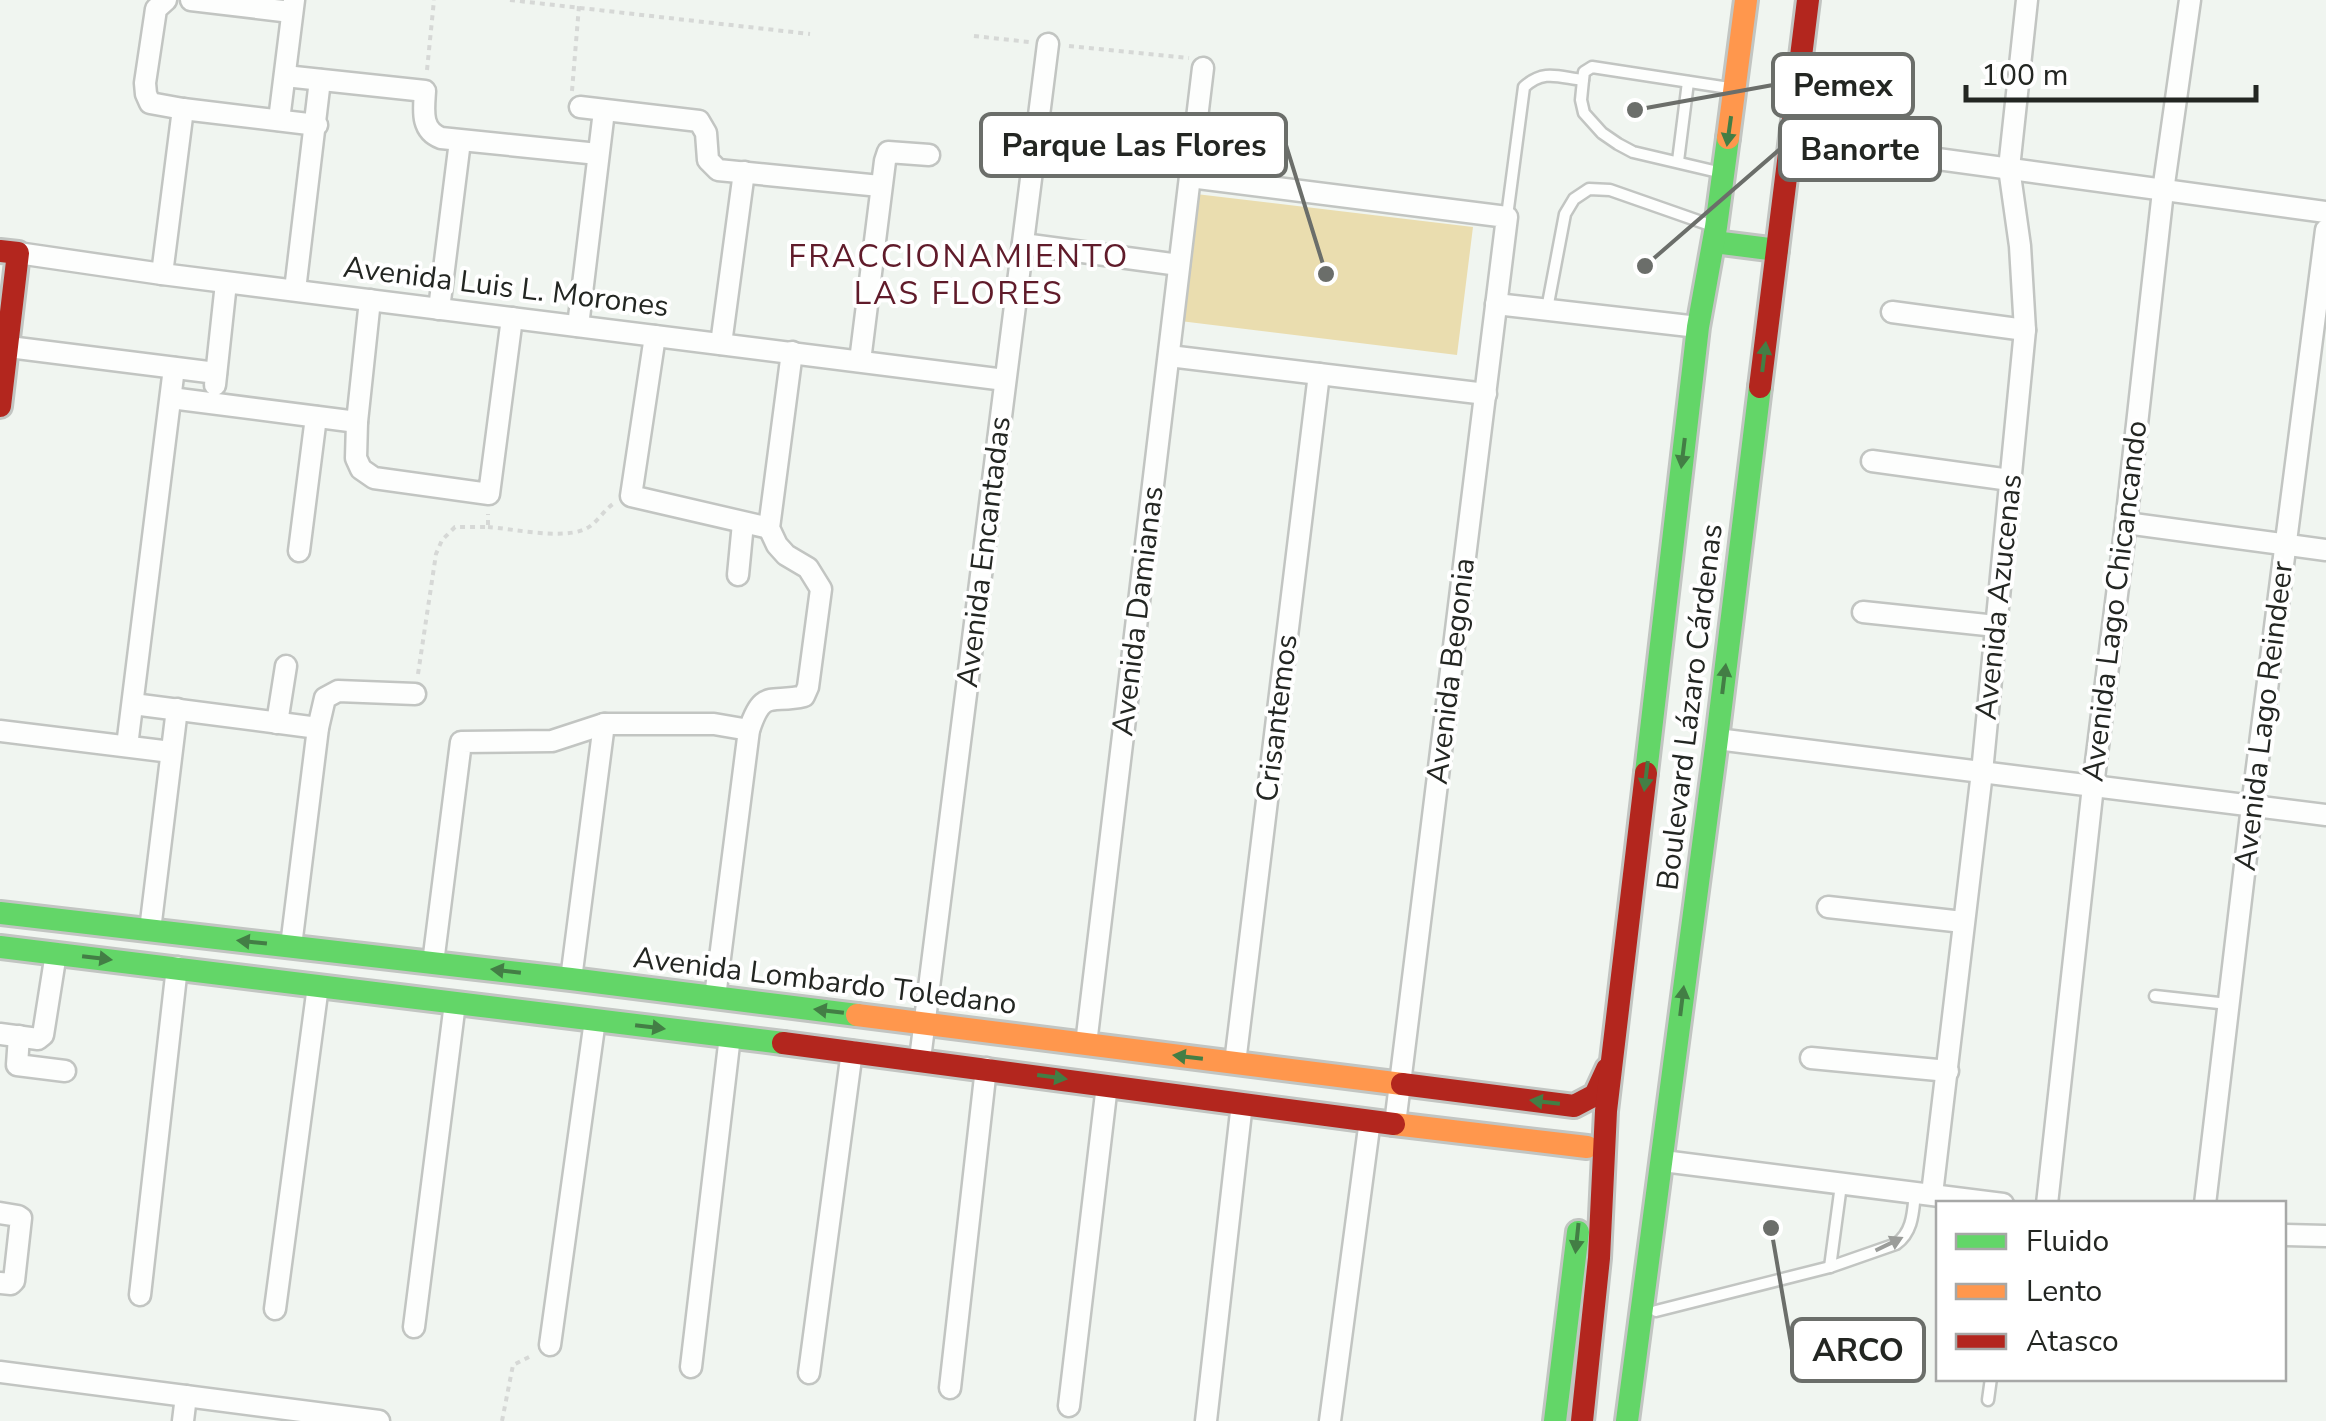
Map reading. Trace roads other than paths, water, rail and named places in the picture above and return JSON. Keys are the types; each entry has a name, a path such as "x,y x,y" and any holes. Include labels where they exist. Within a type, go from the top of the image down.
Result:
{"main road":[{"name":"Boulevard Lázaro Cárdenas","path":"1582,1421 1599,1258 1606,1111 1698,327 1724,173 1746,0"},
{"name":"Boulevard Lázaro Cárdenas","path":"1627,1421 1808,0"},
{"path":"1715,234 1776,250"},
{"path":"0,406 9,347 9,252"},
{"name":"Avenida Lombardo Toledano","path":"0,913 571,979 1574,1106 1595,1095 1613,1055"},
{"path":"0,947 852,1051 1587,1147"},
{"path":"380,993 384,957"},
{"path":"1642,1421 1672,1162 1670,1098"},
{"path":"1555,1421 1587,1147 1606,1111"}],"street":[{"path":"191,0 293,6 280,120"},
{"name":"Avenida Azucenas","path":"1924,1194 1948,1071 2025,330 2010,168 2027,0"},
{"name":"Avenida Lago Chicancando","path":"2047,1201 2163,191 2190,0"},
{"path":"164,1 155,16 146,94 154,105 316,125"},
{"name":"Avenida Encantadas","path":"920,1060 1048,44"},
{"name":"Avenida Damianas","path":"1086,1044 1203,68"},
{"path":"285,76 425,90 424,115 430,132 441,138 598,154"},
{"path":"295,290 320,80"},
{"path":"580,106 690,119 704,126 708,160 718,170 880,186"},
{"path":"162,274 183,109"},
{"path":"578,326 604,111"},
{"path":"1791,139 2326,212"},
{"path":"439,309 460,141"},
{"path":"860,361 880,186 888,152 929,156"},
{"path":"722,344 744,172"},
{"path":"1190,177 1507,218"},
{"name":"Avenida Begonia","path":"1395,1124 1507,218"},
{"name":"Avenida Lago Reindeer","path":"2205,1201 2326,230"},
{"path":"1024,244 1179,265"},
{"name":"Avenida Luis L. Morones","path":"9,252 1005,380"},
{"path":"213,402 226,282"},
{"path":"370,300 357,422 356,458 361,469 374,478 488,494 512,318"},
{"path":"1496,304 1698,327"},
{"path":"1892,312 2025,330"},
{"path":"655,336 631,496 769,528"},
{"path":"9,347 216,373"},
{"path":"715,997 749,730 763,702 804,696 821,589 808,568 776,545 769,528 792,352"},
{"path":"1169,356 1486,394"},
{"path":"127,746 174,368"},
{"name":"Crisantemos","path":"1236,1063 1319,374"},
{"path":"172,398 357,422"},
{"path":"299,551 316,417"},
{"path":"1872,461 2010,480"},
{"path":"738,575 743,523"},
{"path":"2126,523 2326,550"},
{"path":"1863,612 1996,626"},
{"path":"276,723 286,666"},
{"path":"291,946 325,698 338,690 416,694"},
{"path":"132,704 318,728"},
{"path":"150,930 177,709"},
{"path":"433,963 461,742 552,741 604,724 714,724 749,730"},
{"path":"571,979 604,724"},
{"path":"0,732 172,752"},
{"path":"1716,739 2326,815"},
{"path":"1828,907 1963,922"},
{"path":"56,953 43,1035 38,1039 10,1035 17,1065 65,1071"},
{"path":"140,1295 178,968"},
{"path":"275,1309 318,986"},
{"path":"414,1327 455,1003"},
{"path":"550,1346 595,1020"},
{"path":"691,1367 730,1036"},
{"path":"809,1373 852,1051"},
{"path":"1811,1058 1948,1071"},
{"path":"950,1388 986,1068"},
{"path":"1070,1406 1108,1085"},
{"path":"1206,1421 1242,1103"},
{"path":"1330,1421 1370,1120"},
{"path":"1672,1162 1979,1201"},
{"path":"0,1213 21,1218 14,1281 0,1283"},
{"path":"2286,1234 2326,1236"},
{"path":"0,1372 379,1421"},
{"path":"183,1421 186,1396"}],"lane":[{"path":"1724,173 1632,152 1602,134 1584,114 1584,72 1592,67 1735,88"},
{"path":"1507,218 1524,87 1536,76 1583,80"},
{"path":"1678,161 1688,82"},
{"path":"1547,309 1565,214 1574,199 1589,189 1610,190 1715,234"},
{"path":"2155,996 2229,1004"},
{"path":"1830,1267 1841,1184"},
{"path":"1656,1312 1830,1267 1896,1244 1903,1239 1924,1194"},
{"path":"1988,1400 1991,1381"}],"place":[{"name":"Pemex","path":"1635,110"},
{"name":"Banorte","path":"1645,266"},
{"name":"Parque Las Flores","path":"1326,274"},
{"name":"ARCO","path":"1771,1228"}],"district":[{"name":"FRACCIONAMIENTO LAS FLORES","path":"959,274"}]}
